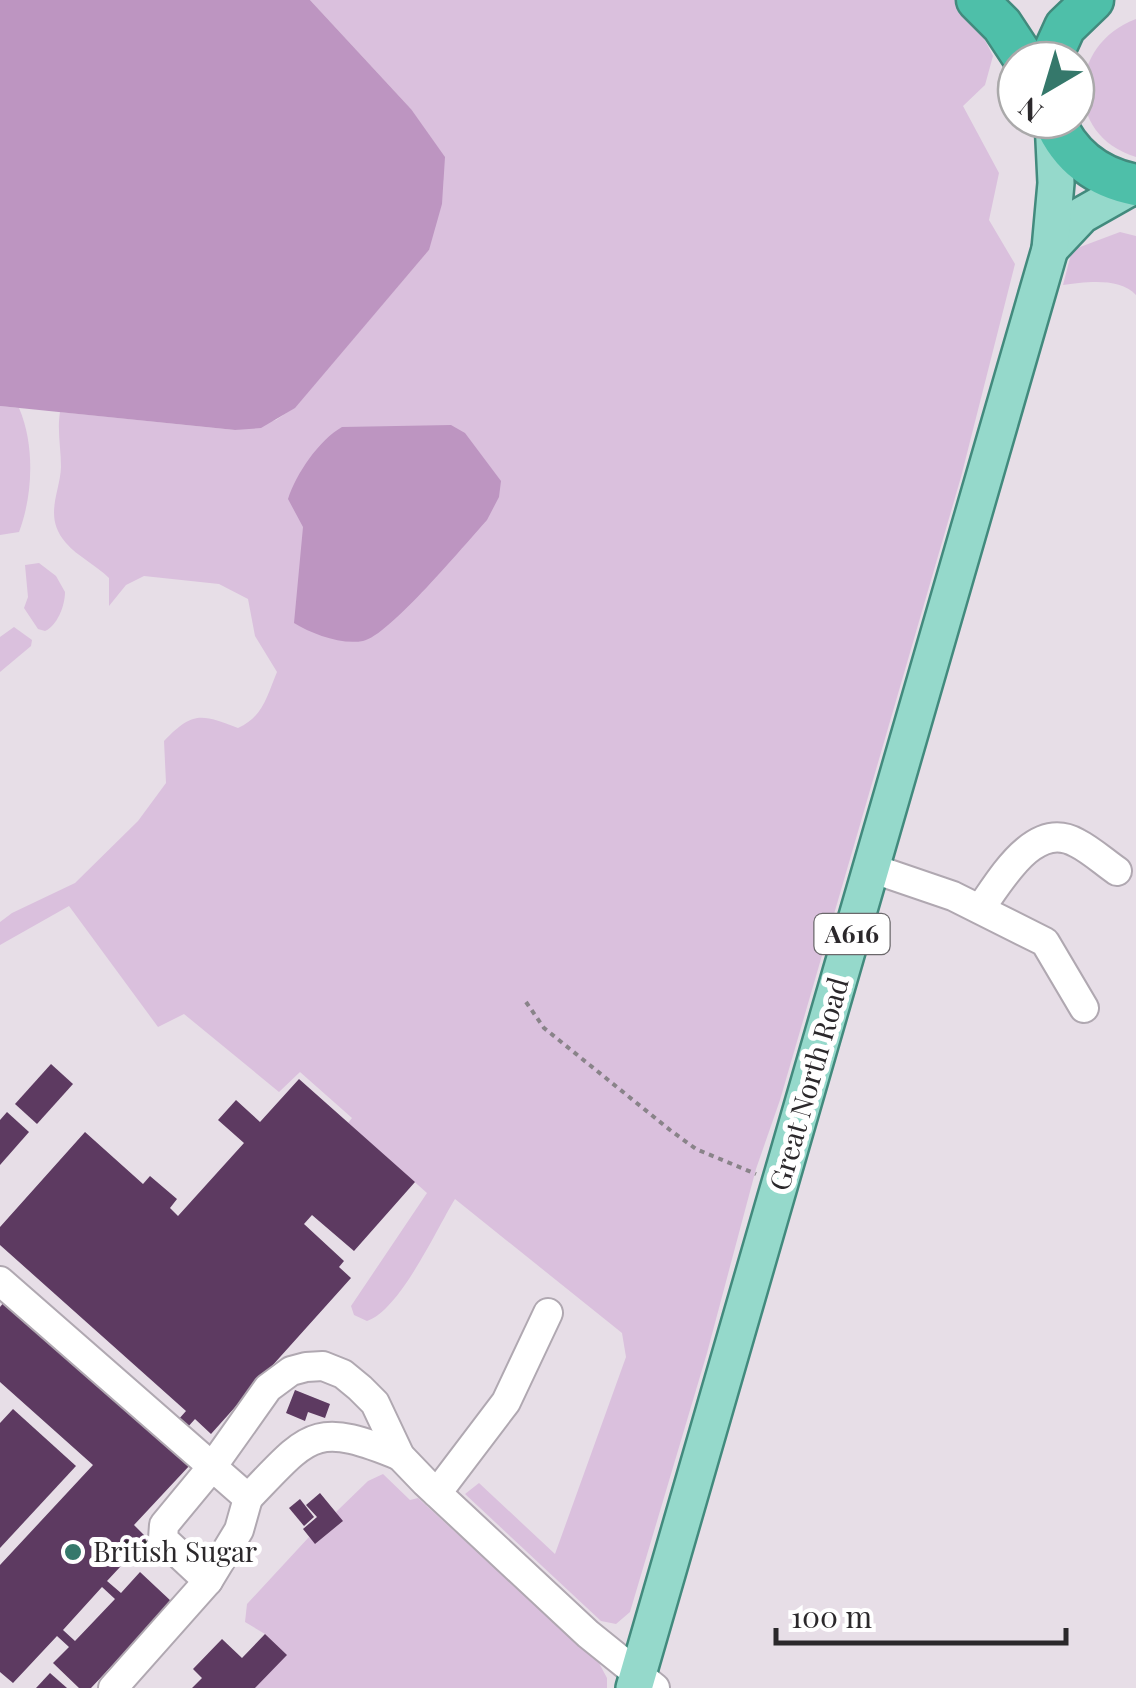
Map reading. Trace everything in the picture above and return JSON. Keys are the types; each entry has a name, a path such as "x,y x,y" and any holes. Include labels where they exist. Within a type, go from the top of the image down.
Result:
{"highway":[{"path":"977,0 1012,40"},
{"path":"1059,40 1065,27 1093,0"},
{"path":"1065,140 1085,163 1114,180 1135,185"}],"main road":[{"name":"Great North Road","path":"642,1684 1050,249 1056,183 1055,140"},
{"name":"Great North Road","path":"1050,249 1082,216 1135,185"}],"lane":[{"path":"980,909 1018,856 1051,837 1074,840 1117,871"},
{"path":"871,868 952,896 1045,942 1084,1008"},
{"path":"0,1281 248,1498"},
{"path":"437,1493 506,1402 548,1314"},
{"path":"208,1581 164,1539 164,1524 268,1388 290,1371 323,1366 343,1374 376,1403 400,1456 642,1684"},
{"path":"113,1688 208,1581 239,1530 248,1498 306,1441 330,1436 362,1440 400,1456"}],"path":[{"path":"526,1002 544,1028 670,1130 696,1149 765,1178"}],"shaded area":[{"path":"0,0 310,0 411,109 445,157 442,204 429,250 295,408 261,428 235,430 0,406"},
{"path":"310,0 958,0 984,28 981,32 993,56 985,85 963,106 999,173 989,220 1015,264 961,477 780,1100 756,1169 707,1353 630,1612 616,1624 601,1621 465,1494 479,1483 555,1554 626,1357 622,1333 455,1199 392,1302 367,1321 354,1315 351,1306 427,1193 348,1123 352,1118 300,1072 279,1092 184,1014 158,1027 69,906 0,945 0,922 75,883 138,821 166,783 164,741 183,724 198,718 238,728 263,705 277,672 255,636 248,599 219,584 144,576 126,585 109,606 109,578 70,548 55,524 61,467 60,412 235,430 276,420 295,407 429,250 411,109"},
{"path":"1136,19 1136,157 1112,146 1096,130 1096,50 1113,31"},
{"path":"1120,232 1136,236 1136,295 1112,283 1063,285 1072,250"},
{"path":"0,406 19,408 28,438 30,470 19,532 0,535"},
{"path":"451,425 465,433 501,481 499,497 487,520 408,607 375,635 363,641 336,640 294,623 303,527 288,499 317,449 342,427"},
{"path":"39,563 56,576 65,592 60,615 45,631 38,629 24,608 28,597 25,565"},
{"path":"14,627 32,640 31,646 0,672 0,637"},
{"path":"383,1474 410,1500 418,1498 599,1663 607,1678 607,1688 255,1688 286,1655 265,1634 245,1622 247,1604 309,1537 316,1543 342,1522 336,1512 368,1481"}],"building":[{"path":"51,1064 73,1084 37,1124 15,1104"},
{"path":"299,1079 415,1182 354,1251 312,1215 304,1224 344,1261 339,1267 351,1278 211,1434 195,1419 170,1447 190,1465 134,1525 147,1538 107,1581 121,1593 140,1572 172,1602 91,1688 79,1688 53,1663 69,1647 57,1636 13,1683 0,1672 0,1565 93,1465 0,1382 0,1307 5,1301 161,1439 186,1411 0,1245 0,1227 85,1132 143,1184 150,1176 177,1199 170,1208 178,1216 244,1143 218,1120 236,1100 260,1122","holes":["102,1587 115,1599 75,1641 63,1630"]},
{"path":"7,1112 29,1132 0,1165 0,1120"},
{"path":"295,1390 330,1404 325,1418 308,1412 305,1421 286,1413"},
{"path":"13,1409 76,1466 0,1548 0,1423"},
{"path":"320,1493 343,1521 315,1544 303,1529 317,1517 306,1505"},
{"path":"300,1499 314,1517 304,1526 289,1508"},
{"path":"265,1634 287,1655 255,1688 192,1688 202,1678 193,1669 222,1639 242,1658"},
{"path":"50,1673 67,1688 36,1688"}],"place":[{"name":"British Sugar","path":"73,1552"}]}
